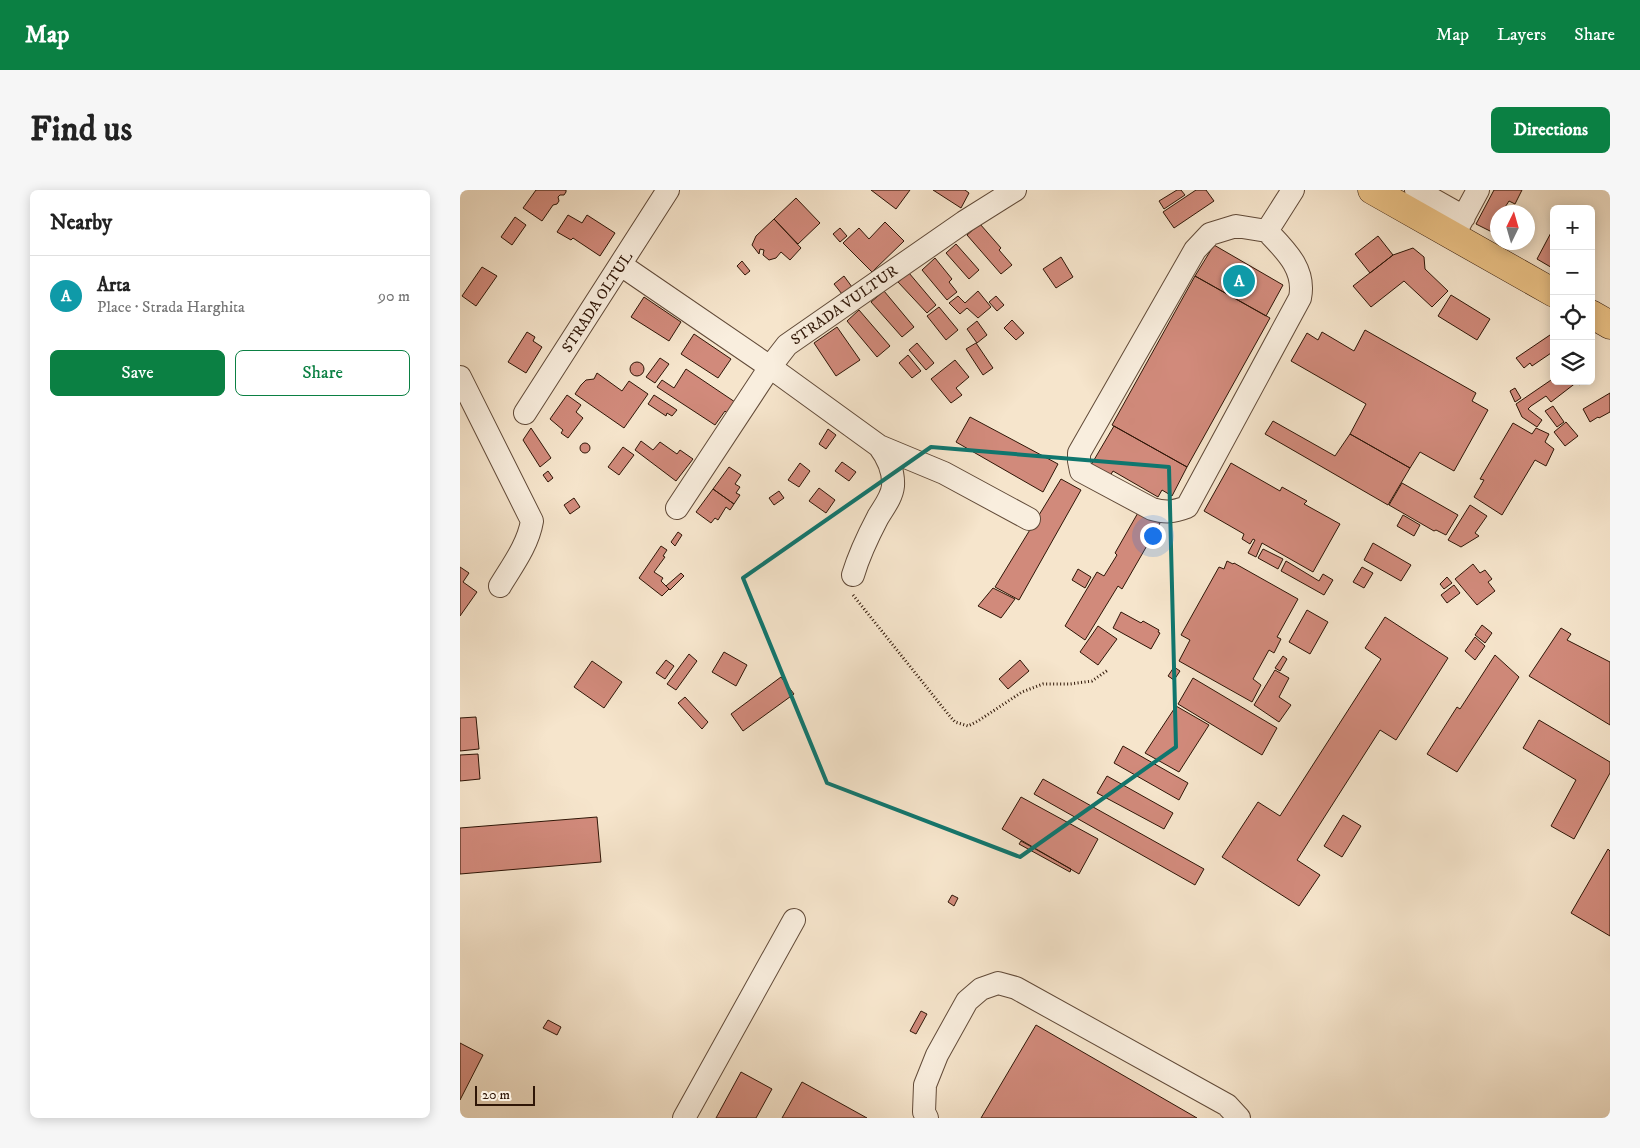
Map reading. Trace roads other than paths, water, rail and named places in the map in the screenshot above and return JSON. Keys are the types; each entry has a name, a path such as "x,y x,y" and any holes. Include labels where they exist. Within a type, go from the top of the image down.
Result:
{"main road":[{"path":"1381,192 1459,226 1550,290"},
{"path":"1595,316 1610,325"}],"street":[{"name":"STRADA OLTUL","path":"525,413 668,190"},
{"name":"STRADA VULTUR","path":"678,508 787,345 964,222 1015,190"},
{"path":"1267,231 1293,190"},
{"path":"1416,190 1459,226 1478,190"},
{"path":"1236,226 1267,231 1288,253 1300,276 1302,288 1300,298 1187,507 1175,512 1152,509 1081,471 1078,462 1079,453 1195,250 1210,234 1236,226"},
{"path":"621,265 879,446 944,473 1029,519"},
{"path":"460,377 532,521 524,546 500,586"},
{"path":"853,575 863,547 889,499 893,487 892,472 887,457 879,446"},
{"path":"684,1118 794,920"},
{"path":"927,1118 924,1112 925,1085 937,1056 967,1001 981,989 998,983 1016,988 1227,1105 1239,1118"}],"place":[{"name":"Arta","path":"1239,281"}]}
